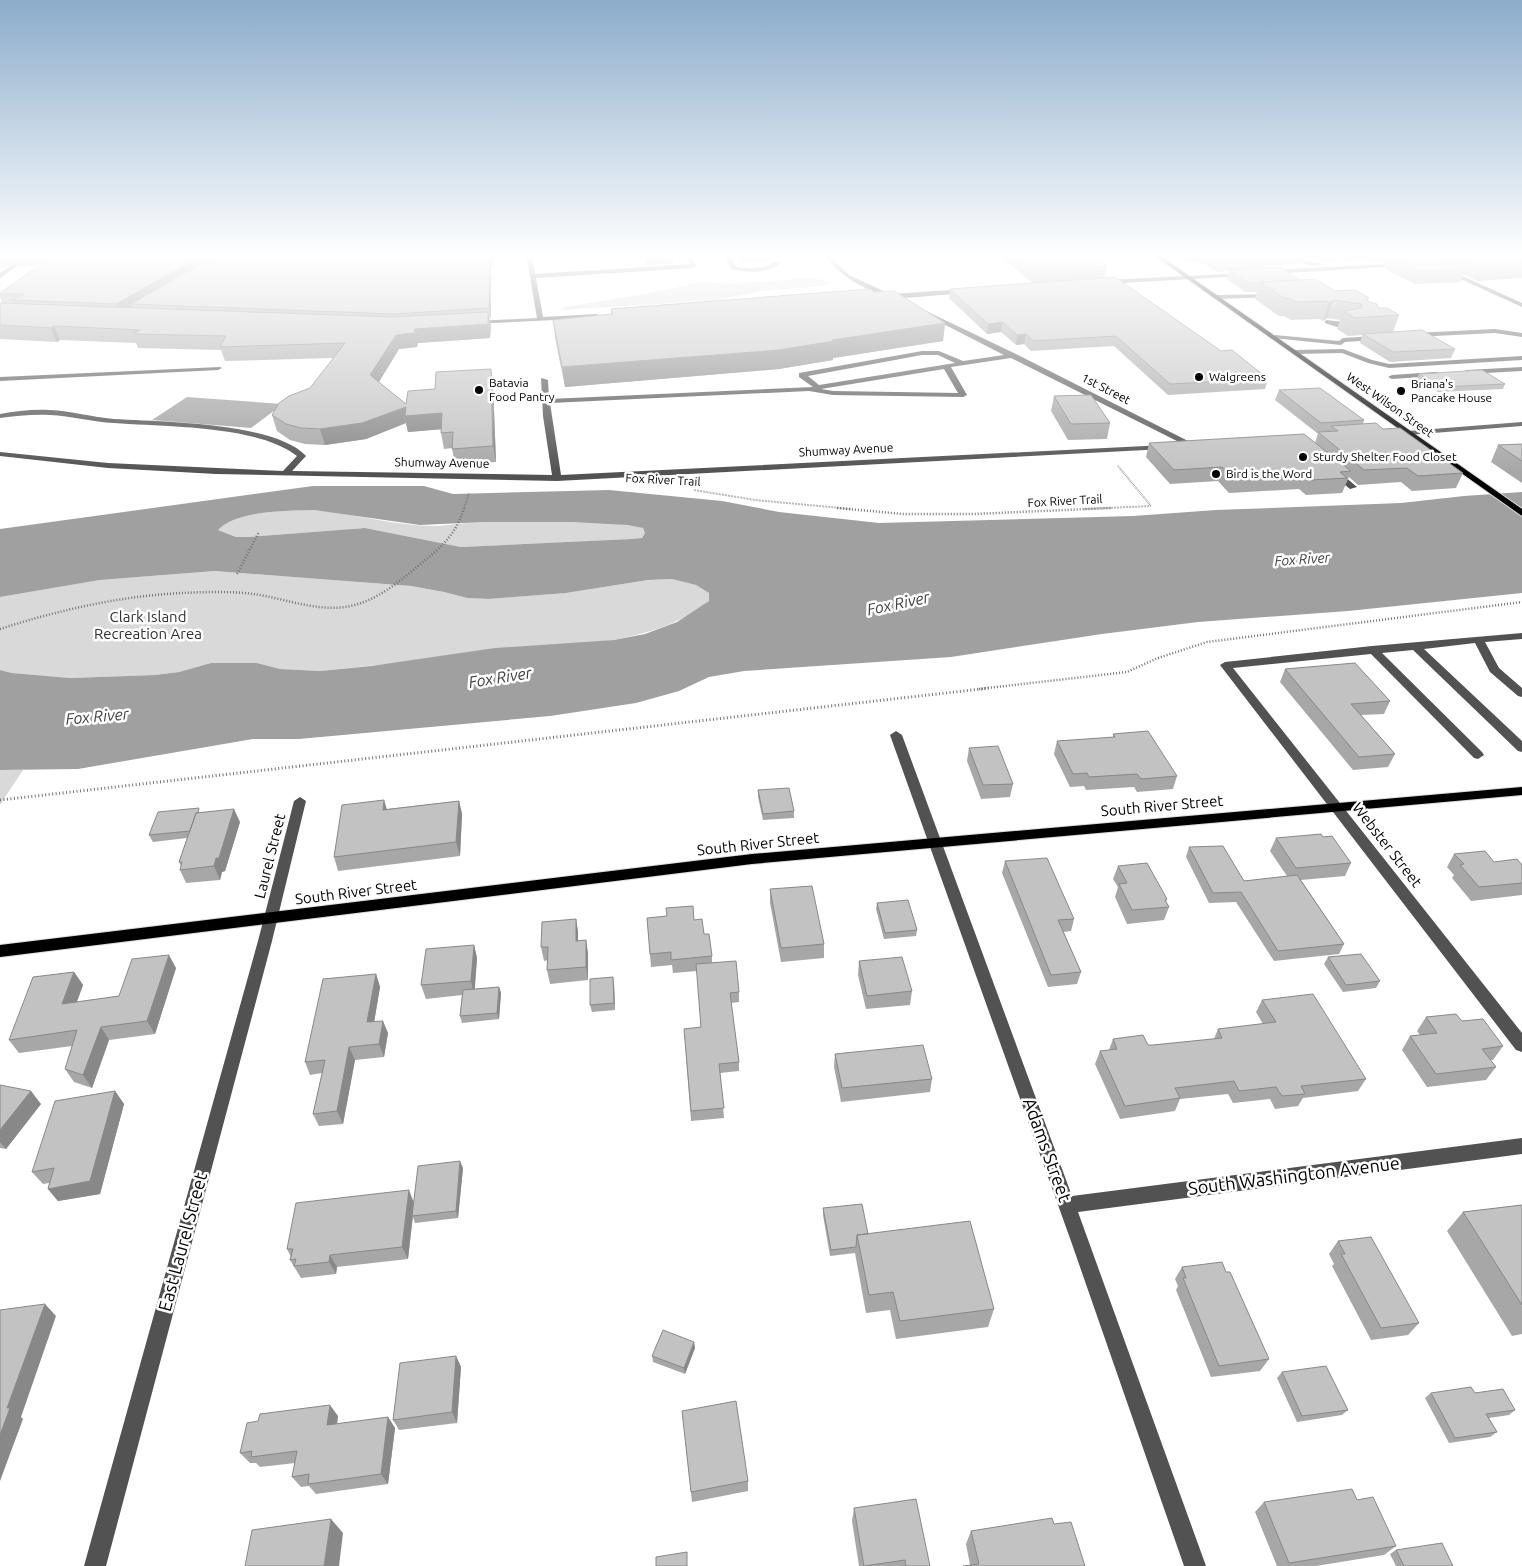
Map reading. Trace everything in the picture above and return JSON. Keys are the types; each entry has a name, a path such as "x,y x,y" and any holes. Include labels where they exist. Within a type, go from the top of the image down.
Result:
{"main road":[{"name":"West Wilson Street","path":"1261,327 1522,513"},
{"name":"South River Street","path":"0,952 752,860 1522,790"}],"street":[{"name":"1st Street","path":"955,327 1197,445"},
{"path":"1406,336 1495,330 1522,335"},
{"path":"1275,337 1307,341 1341,342 1343,340 1386,337"},
{"path":"1341,342 1343,351"},
{"path":"1295,352 1343,351 1370,362 1390,366 1522,358"},
{"path":"818,388 802,375 922,353 939,353 964,364"},
{"path":"546,401 809,389 1014,355"},
{"path":"809,389 833,393 962,395 947,367"},
{"path":"0,379 218,368"},
{"path":"1457,373 1522,369"},
{"path":"1392,376 1448,373"},
{"path":"544,380 557,478"},
{"path":"0,416 42,412 70,414 100,420 243,432 272,440 299,451 302,456 284,474"},
{"path":"1385,434 1522,424"},
{"name":"Shumway Avenue","path":"0,454 60,462 284,474 471,475 507,478 557,478 1197,445"},
{"path":"1325,464 1353,488"},
{"path":"1372,649 1520,636"},
{"path":"1478,640 1485,649 1494,670 1522,694"},
{"path":"1414,645 1522,748"},
{"path":"1372,649 1478,755"},
{"name":"Webster Street","path":"1372,649 1225,665 1522,1045"},
{"name":"Adams Street","path":"896,735 1067,1205 1195,1566"},
{"name":"Laurel Street","path":"270,919 300,801"},
{"name":"East Laurel Street","path":"95,1566 270,919"},
{"name":"South Washington Avenue","path":"1067,1205 1522,1146"}],"path":[{"name":"Fox River Trail","path":"686,489 755,500 902,514 974,514 1151,506 1116,464"},
{"path":"0,629 85,605 192,593 243,593 320,606 346,608 368,602 390,589 446,542 456,527 470,492"},
{"path":"237,574 259,532"},
{"path":"0,800 1127,672 1158,658 1207,642 1522,602"}],"green space":[{"path":"314,510 421,525 436,526 480,522 565,520 643,528 645,533 642,538 631,539 461,547 365,528 248,537 236,537 218,530 227,523 250,515 277,511"},
{"name":"Clark Island Recreation Area","path":"215,571 411,586 467,598 489,599 566,593 648,580 672,579 696,585 709,593 709,601 676,622 614,640 320,671 280,669 257,663 211,663 179,672 155,675 70,678 12,673 0,670 0,597 100,580"},
{"path":"0,770 23,770 0,805"}],"water":[{"path":"187,397 283,404 251,428 152,420"},
{"name":"Fox River","path":"313,486 424,486 453,494 609,490 722,501 779,512 879,523 1133,516 1216,510 1401,503 1522,492 1522,593 1348,611 1198,622 1102,634 951,657 744,671 709,677 679,691 636,703 550,716 299,739 253,739 78,769 0,770 0,670 12,673 70,678 155,675 179,672 211,663 257,663 280,669 320,671 371,666 495,648 614,640 645,634 677,622 709,601 709,593 696,585 672,579 648,580 566,593 489,599 467,598 411,586 215,571 100,580 0,597 0,529","holes":["314,510 420,525 485,522 573,522 627,525 643,528 645,533 642,538 631,539 461,547 365,528 248,537 236,537 218,530 226,523 250,515 277,511"]}],"building":[{"path":"77,327 443,327 415,329 414,333 396,335 370,375 406,404 408,391 435,389 436,372 491,369 493,446 452,449 453,432 441,433 442,413 405,416 406,407 362,423 320,429 301,428 286,424 272,415 279,403 289,396 310,388 345,343 220,347 226,336 133,334 140,330"},
{"path":"554,327 918,327 779,350 562,367"},
{"path":"1008,327 1187,327 1221,351 1232,350 1268,379 1170,384 1116,336 1033,341 1026,334 1017,335"},
{"path":"1422,330 1455,349 1393,352 1363,334"},
{"path":"1482,370 1505,384 1440,387 1419,374"},
{"path":"1320,388 1364,420 1321,423 1279,390"},
{"path":"1091,395 1110,423 1071,424 1054,396"},
{"path":"1376,423 1383,429 1400,428 1463,473 1418,476 1407,468 1364,470 1318,432 1338,431 1331,426"},
{"path":"1304,434 1351,471 1340,472 1347,478 1311,480 1304,474 1234,478 1222,467 1174,470 1149,443"},
{"path":"1522,444 1522,461 1498,445"},
{"path":"1355,663 1390,701 1351,704 1395,754 1359,757 1285,669"},
{"path":"1148,731 1177,776 1141,779 1137,774 1089,777 1087,773 1073,774 1057,741 1115,737 1113,734"},
{"path":"998,746 1013,784 983,785 969,748"},
{"path":"789,788 794,811 763,814 758,790"},
{"path":"384,800 383,810 459,801 456,842 334,857 342,805"},
{"path":"199,808 190,831 149,835 158,812"},
{"path":"234,809 219,858 216,858 214,866 180,870 182,862 179,862 196,813"},
{"path":"1321,834 1323,837 1332,836 1351,863 1296,868 1276,838"},
{"path":"1223,846 1244,881 1297,875 1344,944 1278,951 1241,892 1213,893 1189,847"},
{"path":"1485,851 1494,862 1517,859 1522,865 1522,883 1479,887 1460,865 1464,864 1454,854"},
{"path":"1047,858 1074,919 1058,920 1081,972 1051,975 1005,861"},
{"path":"1147,863 1167,899 1165,900 1169,907 1132,910 1119,884 1127,883 1118,866"},
{"path":"812,886 824,944 781,948 770,889"},
{"path":"908,900 917,930 885,933 877,903"},
{"path":"693,906 694,920 702,919 704,934 709,934 712,956 671,960 671,952 650,954 647,918 667,916 666,908"},
{"path":"576,919 576,941 586,940 586,967 547,970 548,947 541,947 542,922"},
{"path":"474,945 471,981 421,985 426,949"},
{"path":"1361,954 1380,981 1346,985 1328,957"},
{"path":"169,955 147,1021 101,1027 83,1075 65,1069 77,1030 9,1040 33,977 74,972 62,1004 119,996 132,959"},
{"path":"902,957 912,991 867,996 859,961"},
{"path":"736,961 739,992 730,993 739,1062 719,1064 724,1108 691,1111 684,1029 701,1027 696,964"},
{"path":"376,974 367,1022 383,1021 379,1044 349,1047 337,1111 313,1114 325,1060 305,1062 323,979"},
{"path":"613,977 614,1003 590,1005 590,979"},
{"path":"499,987 497,1013 460,1016 463,990"},
{"path":"1313,994 1366,1079 1301,1086 1305,1094 1282,1096 1276,1087 1239,1091 1234,1081 1175,1088 1180,1098 1125,1106 1100,1051 1117,1049 1113,1039 1143,1035 1148,1045 1222,1038 1218,1029 1276,1022 1262,1000"},
{"path":"1456,1014 1462,1021 1483,1019 1503,1046 1482,1049 1496,1067 1436,1074 1410,1036 1437,1033 1426,1017"},
{"path":"923,1045 932,1079 842,1088 835,1054"},
{"path":"0,1085 31,1091 0,1130"},
{"path":"115,1091 90,1181 48,1189 54,1168 32,1172 55,1101"},
{"path":"460,1161 456,1211 412,1216 418,1166"},
{"path":"409,1190 402,1247 330,1255 329,1262 294,1266 296,1259 290,1260 293,1249 287,1249 296,1203"},
{"path":"862,1204 868,1234 857,1235 856,1247 831,1250 823,1208"},
{"path":"1522,1205 1522,1305 1463,1212"},
{"path":"970,1221 994,1309 900,1321 893,1292 869,1295 857,1235"},
{"path":"1371,1237 1419,1323 1381,1328 1341,1254 1345,1254 1338,1241"},
{"path":"1222,1262 1226,1272 1230,1272 1269,1359 1219,1366 1183,1278 1186,1278 1182,1267"},
{"path":"45,1304 7,1408 10,1408 0,1435 0,1310"},
{"path":"663,1330 694,1342 684,1368 652,1356"},
{"path":"456,1356 452,1412 393,1420 400,1363"},
{"path":"1326,1366 1348,1410 1302,1416 1282,1372"},
{"path":"1471,1387 1475,1393 1503,1389 1515,1410 1486,1414 1497,1432 1455,1438 1431,1393"},
{"path":"736,1401 748,1481 691,1492 682,1411"},
{"path":"330,1405 327,1425 388,1417 381,1474 308,1484 309,1474 292,1477 297,1451 251,1457 252,1451 240,1453 247,1423 258,1421 260,1414"},
{"path":"1352,1489 1357,1500 1373,1497 1396,1546 1289,1563 1264,1502"},
{"path":"916,1499 930,1566 906,1566 905,1560 864,1566 854,1508"},
{"path":"1052,1518 1054,1524 1071,1522 1085,1566 963,1566 979,1564 971,1531"},
{"path":"331,1519 324,1566 245,1566 252,1530"},
{"path":"1442,1543 1453,1566 1404,1566 1396,1550"},
{"path":"687,1552 687,1566 656,1566 656,1557"}],"place":[{"name":"Walgreens","path":"1199,377"},
{"name":"Batavia Food Pantry","path":"479,390"},
{"name":"Briana's Pancake House","path":"1401,391"},
{"name":"Sturdy Shelter Food Closet","path":"1303,457"},
{"name":"Bird is the Word","path":"1216,474"}]}
